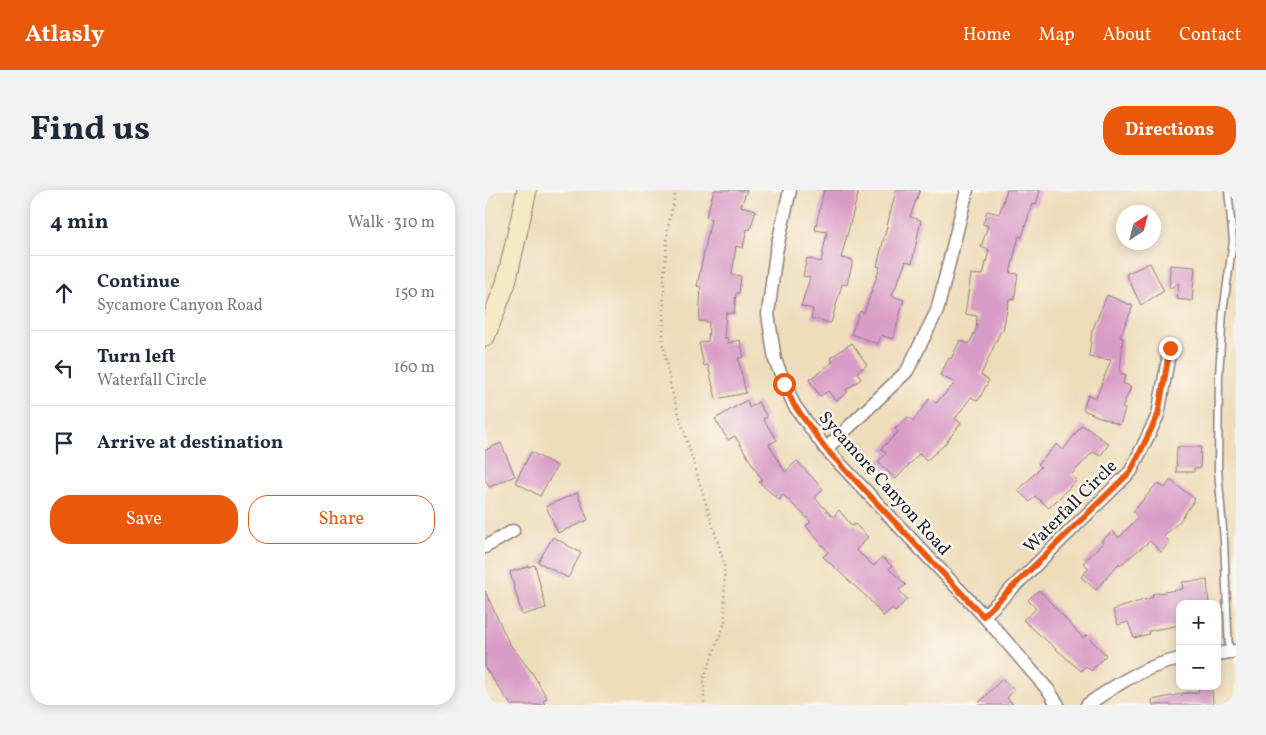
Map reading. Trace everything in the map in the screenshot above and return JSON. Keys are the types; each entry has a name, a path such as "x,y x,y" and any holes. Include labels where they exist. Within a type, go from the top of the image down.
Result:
{"street":[{"path":"485,337 506,283 527,190"},
{"name":"Sycamore Canyon Road","path":"789,190 769,291 768,314 775,360 794,405 826,449 983,616 1049,691 1058,705"},
{"path":"826,449 907,371 937,311 967,190"},
{"name":"Waterfall Circle","path":"983,616 1131,471 1158,415 1170,348"},
{"path":"485,547 513,531"},
{"path":"1087,705 1133,675 1154,666 1176,660"}],"lane":[{"path":"1227,652 1224,541 1218,470 1219,374 1223,312 1233,241 1228,190"}],"path":[{"path":"675,190 668,227 664,278 663,344 671,388 724,563 725,622 704,678 704,705"}],"building":[{"path":"714,190 747,190 741,206 756,210 750,230 747,229 743,248 736,246 732,275 741,276 739,293 736,293 734,313 726,313 724,338 727,337 728,343 740,340 744,357 738,358 746,393 716,399 708,365 704,366 699,343 708,341 709,322 699,321 701,287 697,286 711,219 706,217"},
{"path":"824,190 859,190 841,258 853,260 847,285 842,284 831,323 811,318 813,309 801,306 810,277 803,276 807,258 821,262 827,232 815,230"},
{"path":"896,190 920,190 910,217 921,220 912,263 906,261 892,296 904,300 893,339 881,335 878,344 851,334 860,311 864,313 880,267 877,266"},
{"path":"1007,190 1040,190 1036,205 1032,204 1022,237 1019,236 1010,273 1018,274 1014,300 1009,299 1003,331 1001,330 981,375 989,380 978,401 971,397 955,419 961,423 944,445 926,461 919,454 896,479 878,462 886,453 881,449 898,432 895,429 908,417 913,421 930,398 936,403 955,383 940,375 949,358 951,359 960,340 969,344 976,329 977,316 965,314 971,274 983,275 989,250 981,247 988,226 983,224 987,211 999,214"},
{"path":"1150,263 1164,291 1141,305 1126,274"},
{"path":"1170,265 1195,267 1192,301 1177,299 1179,283 1169,289"},
{"path":"1107,295 1133,306 1120,337 1123,338 1120,373 1126,375 1123,383 1131,387 1122,408 1125,409 1120,425 1083,410 1088,395 1096,398 1111,360 1089,357 1092,331"},
{"path":"852,343 867,365 857,372 861,379 846,390 848,392 836,401 828,391 820,396 809,380 833,362 830,358"},
{"path":"747,400 749,408 758,402 767,417 763,419 777,440 769,444 785,472 797,461 823,489 815,498 833,517 839,510 852,526 855,524 868,537 856,550 874,566 882,557 892,566 889,569 906,585 899,590 907,599 895,612 892,608 883,616 869,599 823,557 828,552 806,526 811,522 783,495 779,500 759,482 762,480 735,436 728,440 715,419"},
{"path":"1082,425 1109,444 1100,456 1093,452 1071,475 1077,480 1049,508 1035,496 1030,502 1018,491 1041,467 1038,464 1057,444 1063,450"},
{"path":"501,443 515,476 489,487 485,479 485,450"},
{"path":"1177,447 1201,447 1200,468 1194,468 1194,472 1176,472"},
{"path":"531,452 557,466 540,496 515,482"},
{"path":"1170,480 1195,499 1179,522 1164,536 1170,542 1161,552 1150,541 1120,565 1119,563 1096,590 1081,577 1089,568 1083,563 1103,543 1101,541 1113,531 1119,538 1138,517 1133,512 1157,483 1165,488"},
{"path":"577,493 588,520 558,533 546,506"},
{"path":"553,537 581,553 568,578 538,562"},
{"path":"535,565 546,608 522,615 510,572"},
{"path":"1207,580 1209,600 1176,600 1176,626 1148,631 1149,634 1134,638 1128,622 1118,625 1113,610 1153,597 1152,594 1183,589 1182,582"},
{"path":"1039,590 1083,638 1086,635 1106,655 1091,671 1086,666 1081,671 1023,620 1036,609 1028,600"},
{"path":"485,591 509,643 533,674 547,698 543,701 545,705 511,705 485,668"},
{"path":"1002,679 1014,690 1007,698 1014,705 977,705"},
{"path":"1199,690 1212,690 1213,705 1153,705 1152,700 1186,693 1198,693"}],"route":[{"path":"784,384 794,405 826,449 983,616 1131,471 1158,415 1170,348"}]}
